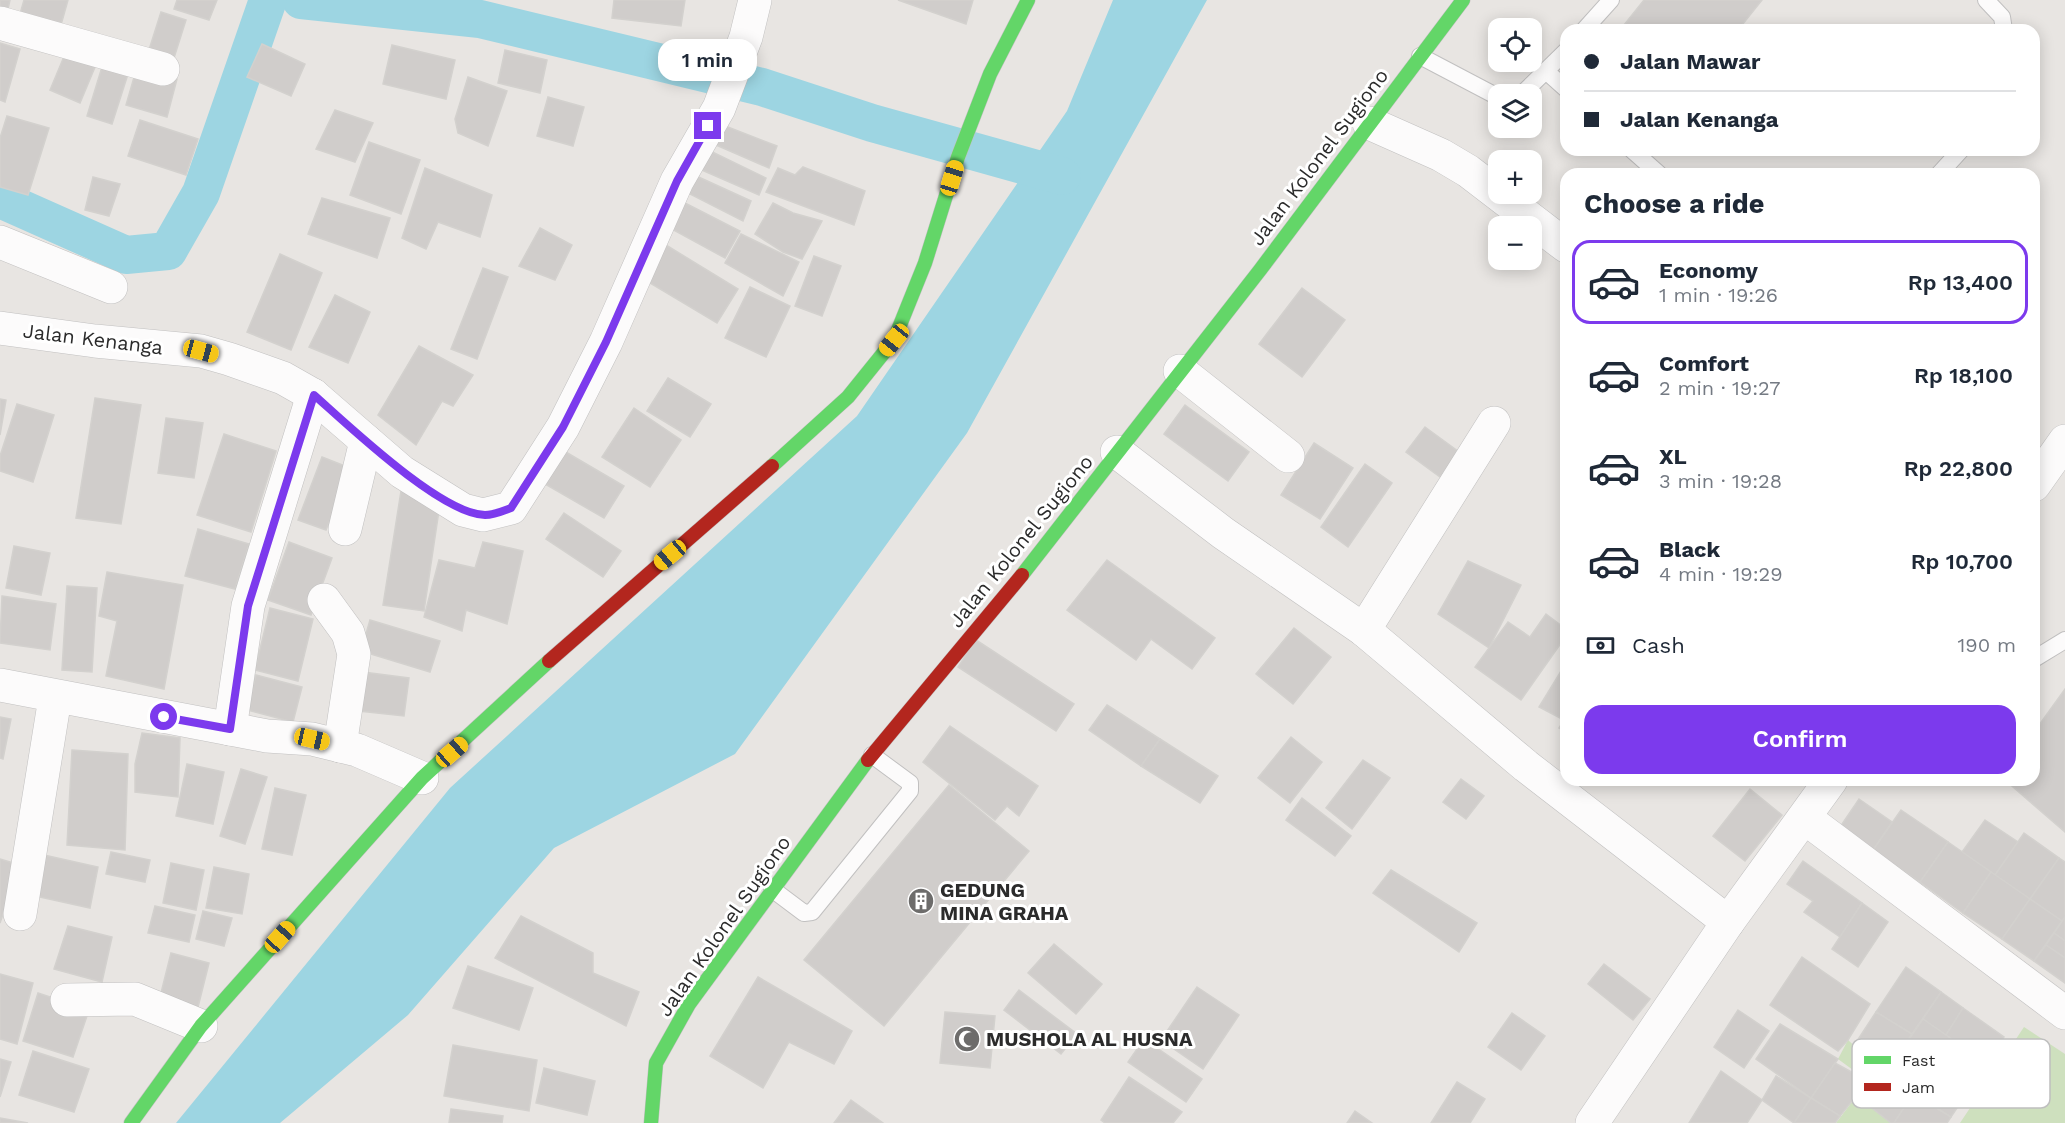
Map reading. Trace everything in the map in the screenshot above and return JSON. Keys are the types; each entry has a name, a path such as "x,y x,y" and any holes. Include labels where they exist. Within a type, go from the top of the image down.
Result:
{"street":[{"name":"Jalan Kenanga","path":"0,328 95,341 201,351 283,378 314,395 402,472 463,510 483,515 511,508 563,427 606,342 677,181 719,108 746,37 755,0"},
{"path":"131,1123 201,1026 422,778 592,621 804,439 848,397 894,340 925,263 958,157 990,74 1028,0"},
{"name":"Jalan Kolonel Sugiono","path":"651,1123 650,1105 656,1063 689,1004 772,889 872,755 1028,567 1260,270 1368,123 1463,0"},
{"path":"0,23 163,69"},
{"path":"1368,123 1441,155 1468,171 1560,241"},
{"path":"0,242 111,287"},
{"path":"1180,371 1288,456"},
{"path":"230,729 248,606 314,395"},
{"path":"1364,630 1494,423"},
{"path":"345,529 366,441"},
{"path":"2040,477 2063,448"},
{"path":"1117,452 1223,533 1364,630 1526,766 1728,922"},
{"path":"324,600 348,633 354,654 340,746"},
{"path":"0,686 230,729 312,739 357,750 422,778"},
{"path":"20,914 55,698"},
{"path":"1598,1121 1728,922 1827,786"},
{"path":"1805,818 2065,1013"},
{"path":"67,1000 135,999 201,1026"},
{"path":"650,1105 660,1123"}],"lane":[{"path":"1589,24 1611,0"},
{"path":"1986,0 2002,17 2003,24"},
{"path":"1420,56 1488,92"},
{"path":"1533,84 1560,58"},
{"path":"1547,72 1560,84"},
{"path":"1639,156 1652,168"},
{"path":"1944,168 1956,156"},
{"path":"2040,655 2065,640"},
{"path":"772,889 804,913 812,912 910,790 910,783 872,755"}],"green space":[{"path":"2024,1027 2042,1039 2016,1039"},
{"path":"1848,1040 1852,1044 1852,1069 1838,1059"},
{"path":"2050,1044 2065,1054 2065,1123 1960,1123 1970,1108 2050,1108"},
{"path":"1852,1102 1852,1108 1874,1108 1899,1123 1836,1123"}],"water":[{"path":"1113,0 1207,0 967,433 735,754 554,848 408,1015 280,1123 176,1123 450,788 857,416 1067,111"}],"building":[{"path":"0,0 10,0 8,9 0,7"},
{"path":"24,0 68,0 59,32 18,21"},
{"path":"177,0 217,0 209,20 174,9"},
{"path":"614,0 685,0 681,26 612,18"},
{"path":"898,0 973,0 966,24"},
{"path":"1644,0 1762,0 1743,24 1625,24"},
{"path":"161,12 186,20 173,61 148,53"},
{"path":"0,43 20,49 5,102 0,100"},
{"path":"262,44 305,64 291,96 247,77"},
{"path":"392,45 455,60 446,99 383,84"},
{"path":"68,47 98,60 80,103 50,90"},
{"path":"505,50 547,60 540,93 498,83"},
{"path":"102,67 128,74 112,124 87,116"},
{"path":"137,67 177,79 167,117 126,105"},
{"path":"468,77 507,91 488,146 458,133 455,119"},
{"path":"548,97 584,107 573,146 537,136"},
{"path":"335,110 373,123 355,162 316,149"},
{"path":"7,116 49,128 28,195 0,187 0,138"},
{"path":"140,120 198,139 186,175 128,156"},
{"path":"715,122 777,146 769,168 707,141"},
{"path":"369,142 420,160 401,214 350,195"},
{"path":"702,147 766,178 759,195 695,167"},
{"path":"803,167 865,191 854,225 766,192 778,168 795,175"},
{"path":"425,168 492,195 480,237 438,222 426,249 402,238"},
{"path":"692,174 751,201 743,221 684,191"},
{"path":"93,177 120,184 109,216 85,210"},
{"path":"322,198 390,218 377,258 308,234"},
{"path":"681,201 740,231 725,258 668,227"},
{"path":"773,203 793,213 822,221 802,259 783,252 755,234"},
{"path":"540,228 572,245 555,280 519,266"},
{"path":"741,234 799,262 783,296 725,263"},
{"path":"661,242 738,289 717,323 640,277"},
{"path":"280,254 322,273 291,350 247,332"},
{"path":"814,256 841,266 822,316 795,306"},
{"path":"483,268 508,277 477,359 451,349"},
{"path":"750,287 790,306 766,357 725,338"},
{"path":"1302,288 1345,320 1302,377 1259,344"},
{"path":"335,295 370,312 348,363 309,347"},
{"path":"419,346 473,375 453,406 442,401 416,445 378,415"},
{"path":"668,378 711,404 690,437 647,411"},
{"path":"95,398 141,405 121,524 76,518"},
{"path":"0,399 6,400 0,435"},
{"path":"17,404 54,415 33,482 0,471 0,456"},
{"path":"1185,405 1249,452 1228,481 1164,434"},
{"path":"634,408 681,440 650,487 602,457"},
{"path":"166,418 203,423 194,478 158,473"},
{"path":"1425,427 1459,452 1440,477 1406,452"},
{"path":"224,434 276,451 251,532 197,515"},
{"path":"1314,443 1353,468 1320,519 1281,495"},
{"path":"564,451 624,486 604,518 545,484"},
{"path":"322,457 350,468 326,530 298,520"},
{"path":"1365,464 1392,483 1348,547 1321,527"},
{"path":"401,491 441,497 424,611 383,605"},
{"path":"564,513 621,551 603,577 546,539"},
{"path":"198,529 249,544 235,589 185,576"},
{"path":"289,542 332,558 311,615 268,600"},
{"path":"483,542 523,551 507,624 466,610 462,631 424,617 439,560 475,568"},
{"path":"14,546 50,553 41,595 6,588"},
{"path":"1107,560 1215,638 1192,669 1151,639 1136,660 1067,610"},
{"path":"1468,561 1521,585 1489,648 1438,614"},
{"path":"107,572 183,585 164,689 106,676 117,621 99,616"},
{"path":"67,586 97,588 92,672 62,670"},
{"path":"2,596 56,604 50,650 0,643"},
{"path":"270,608 313,619 298,681 255,670"},
{"path":"1546,614 1560,624 1560,645 1521,700 1475,667 1508,622 1530,637"},
{"path":"370,620 440,641 430,672 361,651"},
{"path":"1294,628 1331,657 1293,704 1256,674"},
{"path":"976,640 1074,704 1056,731 958,667"},
{"path":"363,672 409,678 404,716 359,711"},
{"path":"1560,673 1560,718 1539,707"},
{"path":"256,675 302,687 293,722 247,710"},
{"path":"2065,689 2065,832 2012,786 2040,786 2040,724"},
{"path":"1107,705 1160,739 1141,766 1089,730"},
{"path":"0,717 11,719 3,759 0,758"},
{"path":"950,726 1038,786 1019,816 1007,806 995,820 923,762"},
{"path":"142,733 180,738 178,797 135,792 135,764"},
{"path":"1291,737 1322,762 1290,803 1258,778"},
{"path":"1160,739 1218,776 1200,803 1141,766"},
{"path":"72,750 128,754 125,850 67,845"},
{"path":"1363,760 1390,778 1352,829 1326,808"},
{"path":"187,764 224,772 213,824 176,816"},
{"path":"241,769 267,777 245,844 220,836"},
{"path":"1461,779 1484,796 1466,819 1443,802"},
{"name":"GEDUNG MINA GRAHA","path":"949,785 1029,851 884,1026 804,960"},
{"path":"275,788 306,795 292,855 262,849"},
{"path":"1750,789 1782,815 1745,861 1713,836"},
{"path":"1302,798 1351,836 1335,856 1286,820"},
{"path":"1859,799 1892,822 1873,850 1840,827"},
{"path":"1901,810 1948,842 1920,882 1873,850"},
{"path":"1985,820 2018,842 1995,875 1962,852"},
{"path":"2024,833 2059,858 2030,899 1995,875"},
{"path":"1948,842 1991,872 1963,913 1920,882"},
{"path":"111,852 150,860 145,882 106,874"},
{"path":"44,855 98,867 90,908 35,896"},
{"path":"2059,858 2065,862 2065,917 2062,921 2030,899"},
{"path":"0,859 20,865 0,923"},
{"path":"1803,861 1862,903 1840,937 1804,912 1813,901 1787,884"},
{"path":"171,863 204,870 196,910 163,903"},
{"path":"214,867 249,874 242,914 206,908"},
{"path":"1391,870 1477,923 1459,952 1373,893"},
{"path":"1991,872 2030,899 2002,939 1963,913"},
{"path":"2030,899 2062,921 2034,961 2002,939"},
{"path":"1862,903 1888,922 1858,967 1832,949"},
{"path":"155,906 195,915 189,942 148,933"},
{"path":"203,911 232,918 224,946 196,939"},
{"path":"521,916 593,953 593,973 639,992 626,1026 495,958"},
{"path":"2065,917 2065,941 2054,933"},
{"path":"68,926 112,937 102,982 54,969"},
{"path":"2054,933 2065,941 2065,958 2046,945"},
{"path":"1054,944 1102,984 1076,1014 1028,973"},
{"path":"2046,945 2065,958 2065,983 2034,961"},
{"path":"171,953 209,963 196,1015 158,1005"},
{"path":"1802,957 1870,1004 1848,1040 1838,1051 1770,1005"},
{"path":"1604,964 1650,999 1633,1020 1588,984"},
{"path":"468,966 533,988 519,1030 453,1008"},
{"path":"1906,967 1941,992 1912,1034 1876,1012"},
{"path":"0,974 33,983 17,1044 0,1039"},
{"path":"758,977 852,1031 834,1064 789,1042 763,1088 710,1056"},
{"path":"1197,987 1239,1015 1203,1069 1161,1040"},
{"path":"1019,990 1077,1034 1061,1054 1004,1010"},
{"path":"1941,992 1963,1008 1946,1035 1923,1019"},
{"path":"38,993 89,1010 73,1057 23,1041"},
{"path":"1963,1008 2004,1037 2003,1039 1952,1039 1946,1035"},
{"path":"1738,1010 1769,1031 1744,1068 1714,1047"},
{"path":"945,1012 995,1016 990,1068 940,1063"},
{"path":"1876,1012 1912,1034 1908,1039 1858,1039"},
{"path":"1512,1013 1545,1036 1521,1070 1488,1047"},
{"path":"1923,1019 1952,1039 1909,1039"},
{"path":"1780,1024 1838,1059 1811,1098 1756,1059"},
{"path":"1144,1039 1202,1079 1186,1102 1128,1062"},
{"path":"453,1045 537,1060 529,1111 444,1096"},
{"path":"33,1051 89,1069 74,1112 19,1095"},
{"path":"0,1059 11,1062 0,1097"},
{"path":"1835,1063 1852,1072 1852,1101 1840,1116 1811,1098"},
{"path":"544,1068 595,1081 587,1115 536,1103"},
{"path":"1721,1071 1762,1100 1747,1123 1689,1123"},
{"path":"1776,1076 1811,1098 1794,1123 1762,1100"},
{"path":"1129,1077 1182,1112 1173,1123 1105,1123 1101,1120"},
{"path":"1457,1082 1485,1099 1470,1123 1431,1123"},
{"path":"1811,1098 1840,1116 1835,1123 1794,1123"},
{"path":"851,1100 883,1123 834,1123"},
{"path":"1872,1108 1904,1108 1894,1123"},
{"path":"1904,1108 1936,1108 1951,1117 1947,1123 1894,1123"},
{"path":"1938,1108 1957,1108 1951,1117"},
{"path":"451,1109 503,1116 502,1123 449,1123"},
{"path":"1355,1111 1372,1123 1347,1123"},
{"path":"0,1118 28,1123 0,1123"}],"waterway":[{"path":"0,199 126,255 168,251 201,193 268,0"},
{"path":"301,0 480,19 762,87 872,123 1062,176"}],"traffic: fast":[{"path":"772,466 848,397 894,340 925,263 958,157 990,74 1028,0"},
{"path":"1022,575 1260,270 1463,0"},
{"path":"131,1123 201,1026 422,778 549,661"},
{"path":"651,1123 656,1063 689,1004 868,760"}],"traffic: jam":[{"path":"549,661 772,466"},
{"path":"868,760 1022,575"}],"place":[{"name":"GEDUNG MINA GRAHA","path":"921,901"},
{"name":"MUSHOLA AL HUSNA","path":"967,1039"}],"route":[{"path":"164,717 230,729 248,606 314,395 402,472 463,510 483,515 495,514 511,508 563,427 606,342 644,251 677,181 708,126"}]}
